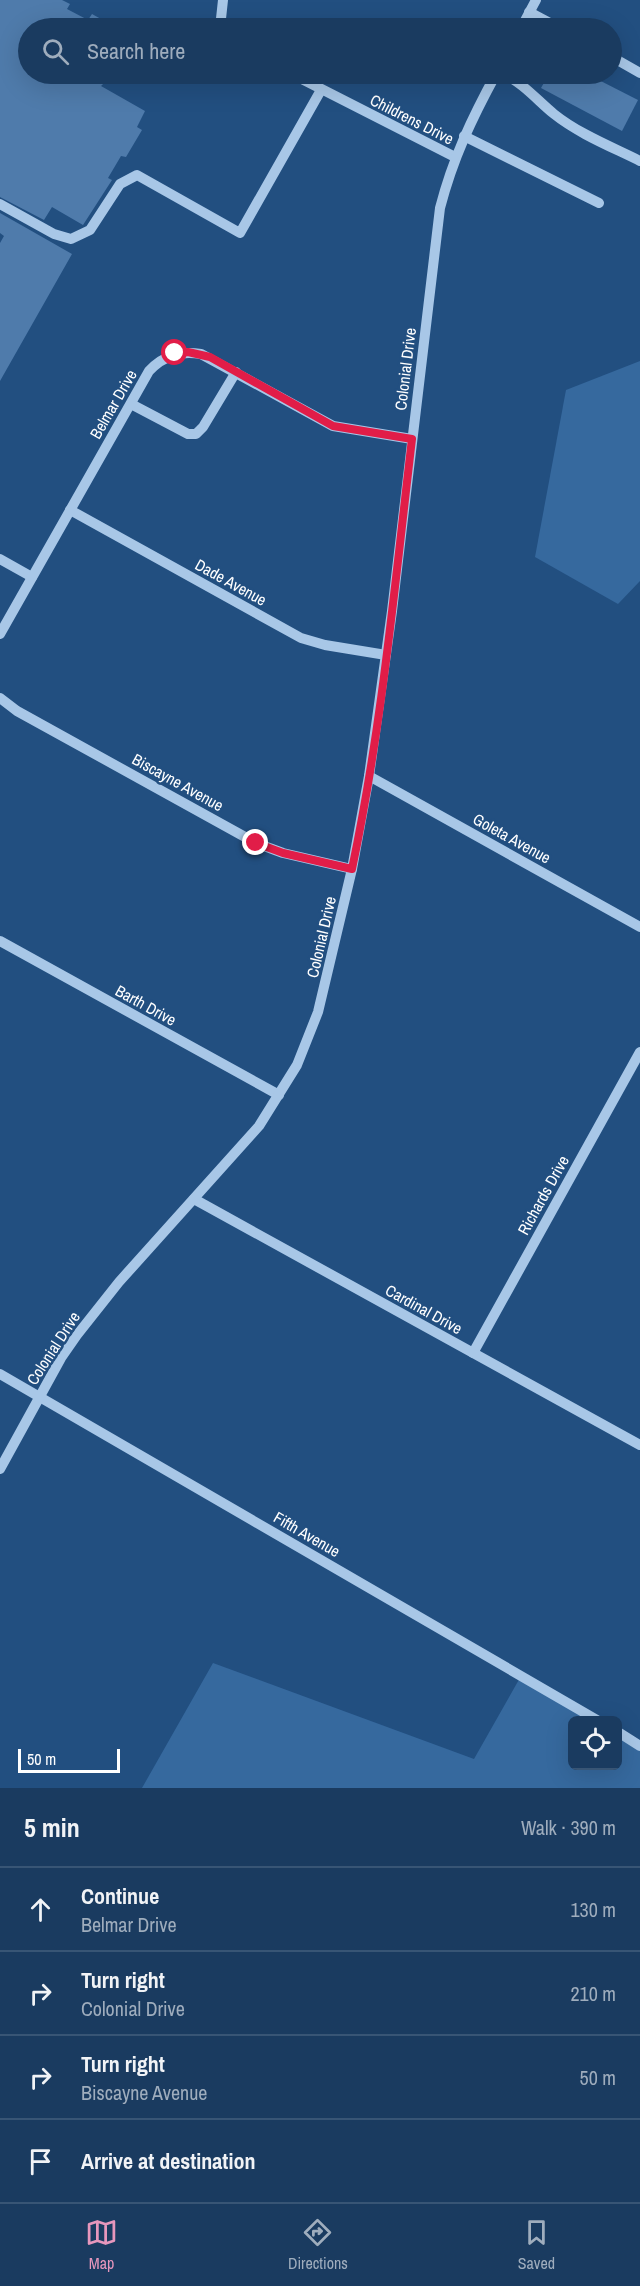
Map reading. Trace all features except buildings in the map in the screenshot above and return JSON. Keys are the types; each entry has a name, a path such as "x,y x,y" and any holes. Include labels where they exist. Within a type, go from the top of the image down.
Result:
{"street":[{"path":"221,18 223,0"},
{"path":"527,18 536,0"},
{"path":"530,12 541,18"},
{"path":"622,63 640,73"},
{"name":"Childrens Drive","path":"310,84 455,157"},
{"name":"Colonial Drive","path":"0,1469 61,1358 84,1326 119,1282 251,1136 300,1059 318,1012 352,869 369,776 386,656 435,234 455,157 491,84"},
{"path":"521,84 565,121 640,162"},
{"path":"0,204 54,234 71,239 90,230 120,184 137,175 240,233 321,90"},
{"path":"464,136 599,203"},
{"name":"Belmar Drive","path":"32,577 155,364 175,353 201,354 333,426 412,439"},
{"path":"130,404 188,434 196,434 236,372"},
{"name":"Dade Avenue","path":"70,510 301,638 325,645 386,656"},
{"path":"0,559 32,577 0,634"},
{"name":"Biscayne Avenue","path":"0,698 17,711 256,843 283,853 352,869"},
{"name":"Goleta Avenue","path":"369,776 640,927"},
{"name":"Barth Drive","path":"0,941 279,1095"},
{"name":"Richards Drive","path":"473,1353 640,1052"},
{"name":"Cardinal Drive","path":"194,1199 640,1445"},
{"name":"Fifth Avenue","path":"0,1374 590,1716"},
{"path":"622,1735 640,1746"}],"shaded area":[{"path":"640,361 640,581 618,604 535,557 566,390"},
{"path":"213,1663 474,1759 521,1676 590,1716 568,1716 568,1770 622,1770 622,1735 640,1746 640,1788 142,1788"}],"route":[{"path":"175,353 188,352 210,357 333,426 346,430 412,439 392,611 369,776 352,869 283,853 256,843"}]}
